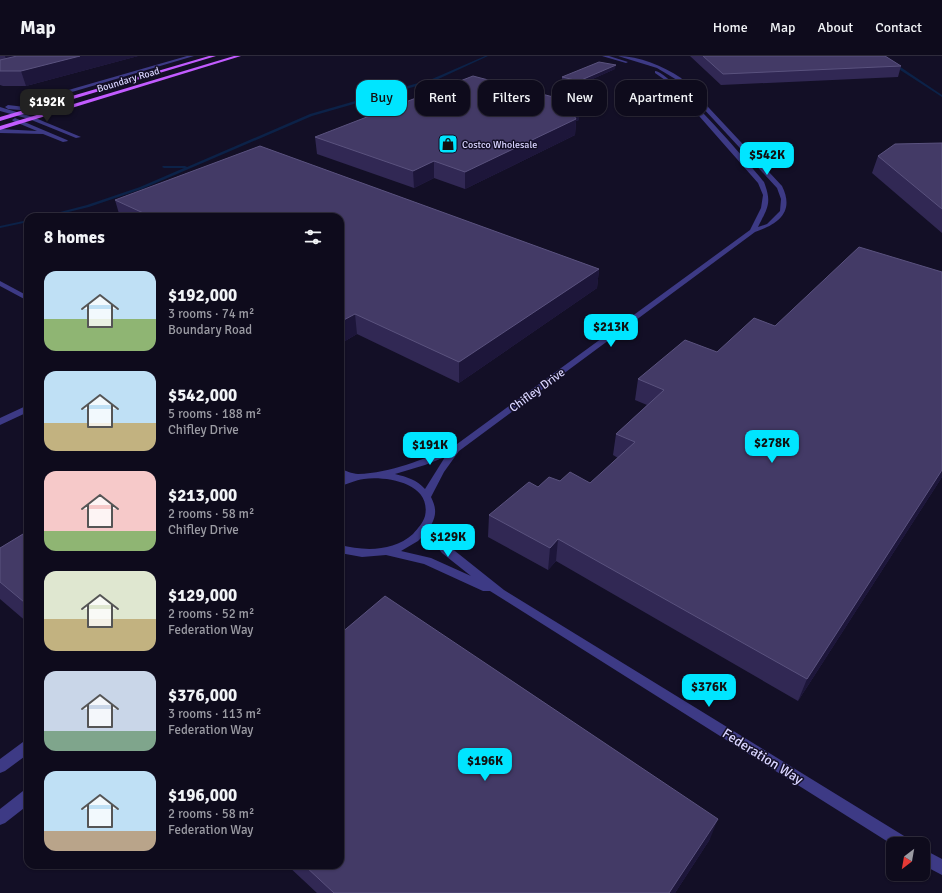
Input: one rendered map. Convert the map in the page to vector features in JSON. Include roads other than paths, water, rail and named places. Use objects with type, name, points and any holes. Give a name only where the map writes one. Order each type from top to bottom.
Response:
[{"type":"main road","name":"Boundary Road","points":[[2,117],[214,56]]},
{"type":"main road","name":"Boundary Road","points":[[0,128],[239,56]]},
{"type":"street","points":[[0,106],[34,108],[43,100],[53,96],[191,56]]},
{"type":"street","points":[[604,56],[640,65],[667,79],[761,182],[766,195],[764,208],[754,231]]},
{"type":"street","name":"Chifley Drive","points":[[383,474],[422,463],[456,449],[754,231],[769,225],[783,211],[784,199],[780,187],[679,79],[673,74],[660,68],[620,56]]},
{"type":"street","points":[[0,109],[31,118],[78,137]]},
{"type":"street","points":[[2,117],[20,122],[65,141]]},
{"type":"street","points":[[0,131],[49,134]]},
{"type":"street","points":[[0,283],[24,297]]},
{"type":"street","points":[[0,422],[24,410]]},
{"type":"street","name":"Chifley Drive","points":[[426,497],[440,471],[456,449]]},
{"type":"street","points":[[344,473],[356,477]]},
{"type":"street","points":[[344,482],[356,477],[383,474],[401,478],[416,486],[426,497],[430,511],[426,526],[417,537],[408,543],[387,552],[368,554],[344,553]]},
{"type":"street","name":"Federation Way","points":[[426,526],[446,550],[500,593],[893,837]]},
{"type":"street","name":"Federation Way","points":[[387,552],[427,561],[500,593]]},
{"type":"street","points":[[0,767],[24,749]]},
{"type":"street","points":[[0,818],[24,799]]},
{"type":"street","points":[[930,860],[942,868]]},
{"type":"waterway","points":[[59,213],[88,206],[141,188],[311,115],[433,80],[487,56]]},
{"type":"waterway","points":[[895,65],[942,96]]},
{"type":"waterway","points":[[164,167],[185,167]]},
{"type":"waterway","points":[[0,227],[24,222]]},
{"type":"place","name":"Costco Wholesale","points":[[448,144]]}]
